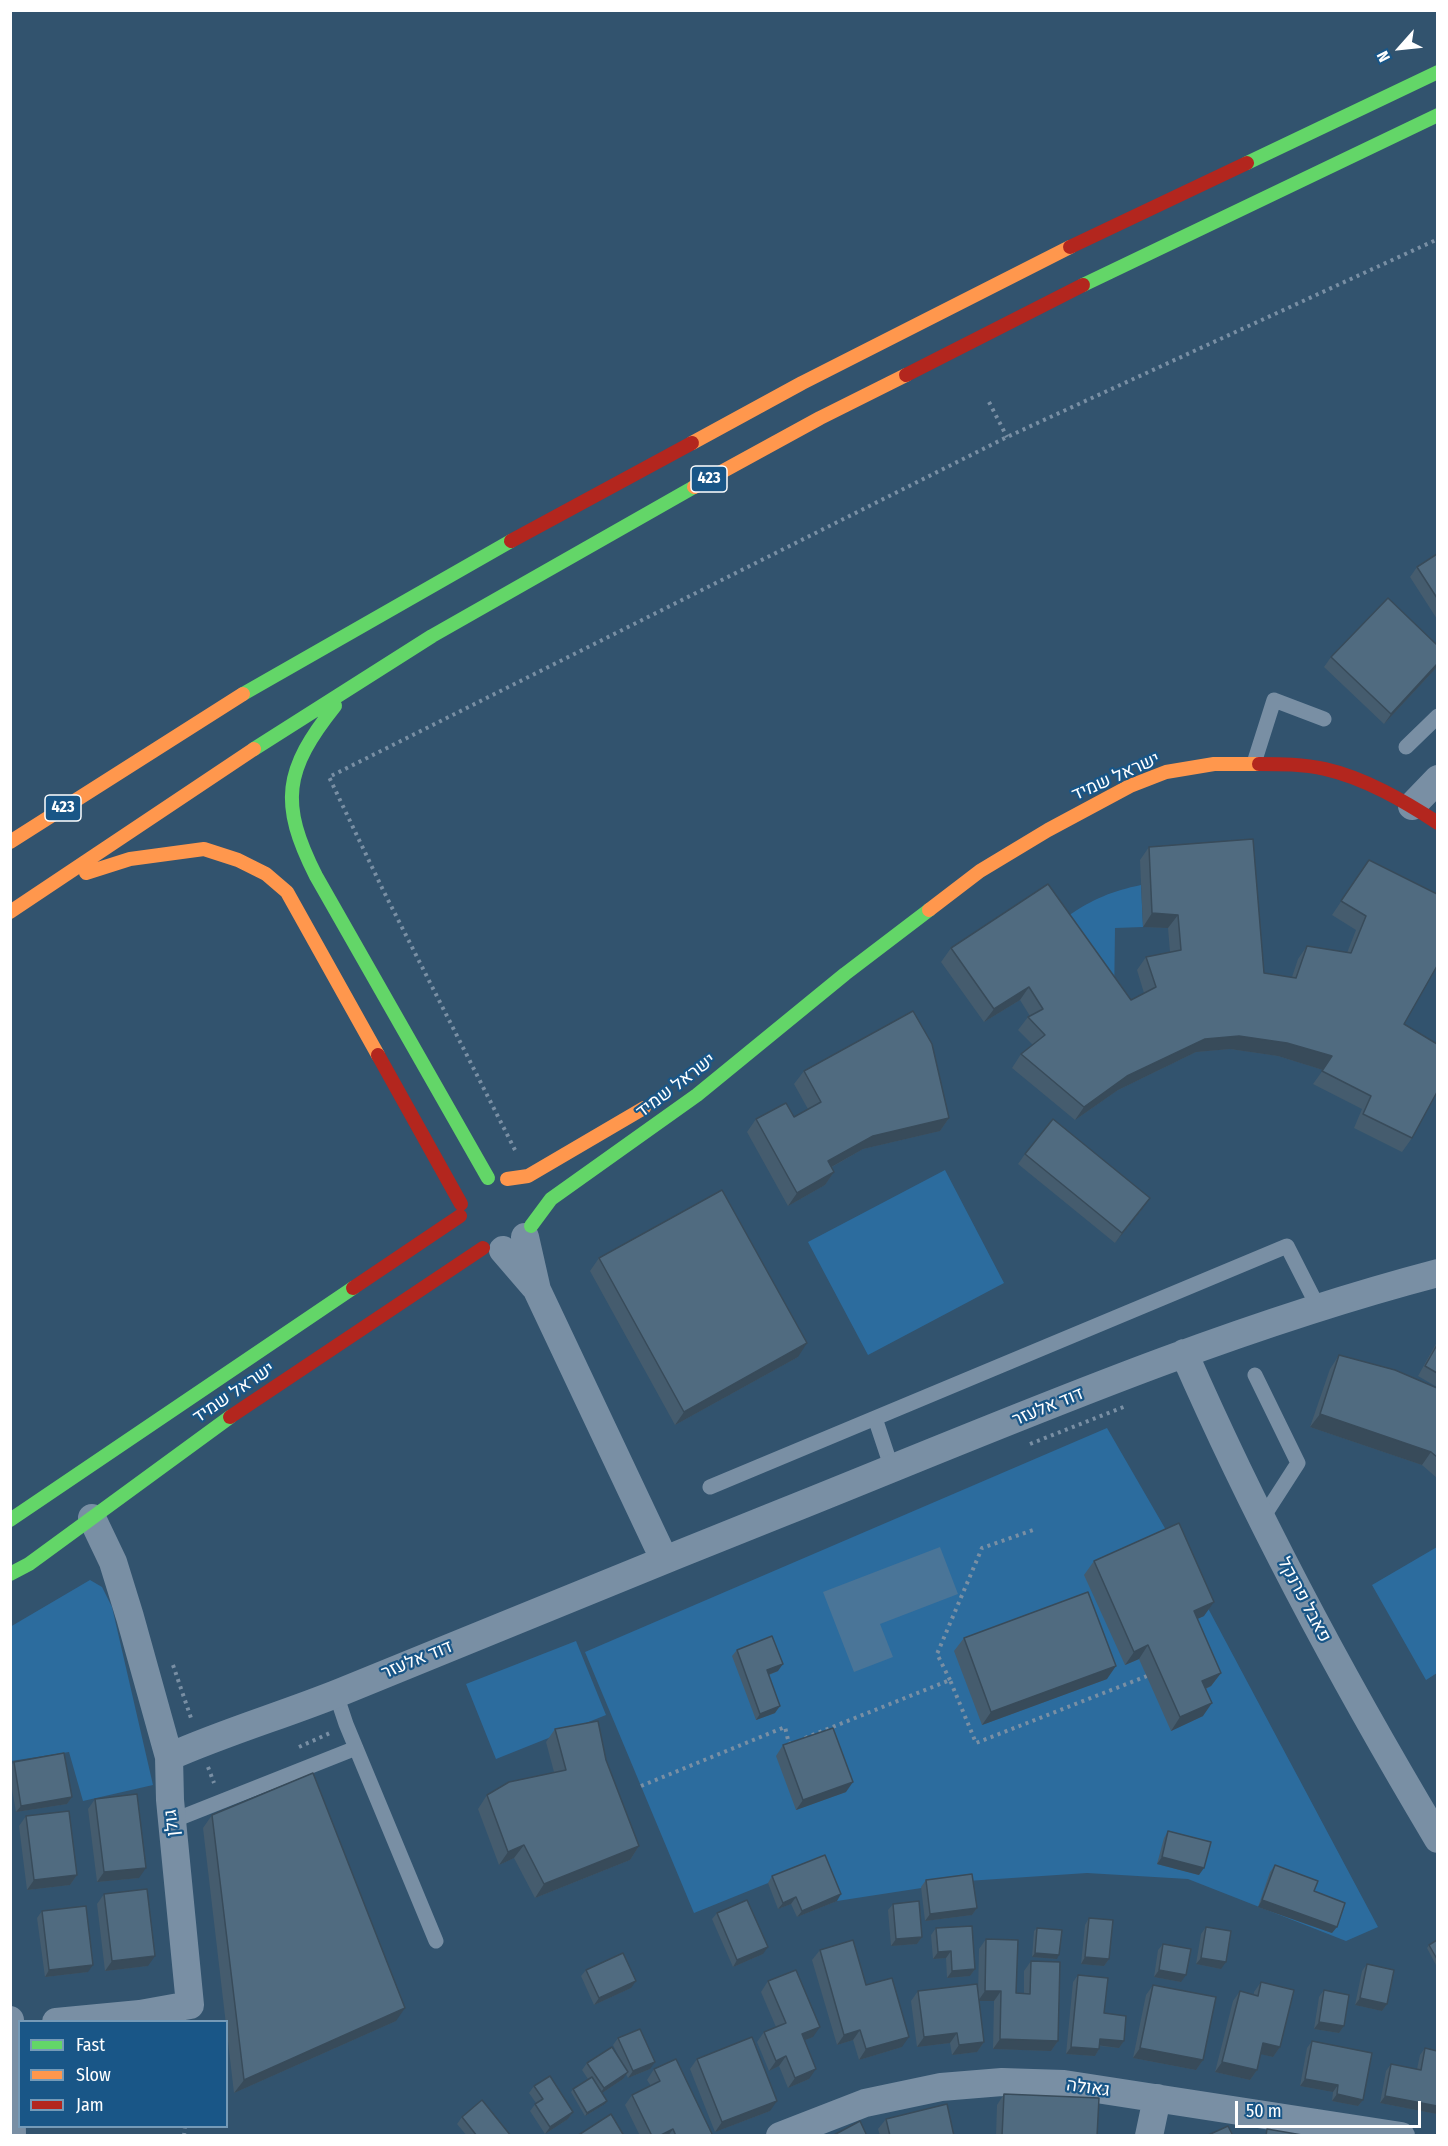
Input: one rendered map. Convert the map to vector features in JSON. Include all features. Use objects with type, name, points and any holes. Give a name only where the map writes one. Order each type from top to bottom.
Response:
[{"type":"main road","name":"423","points":[[10,842],[264,681],[407,598],[802,383],[1099,233],[1437,72]]},
{"type":"main road","name":"423","points":[[14,910],[195,787],[353,685],[573,555],[820,418],[1116,268],[1437,115]]},
{"type":"main road","points":[[353,685],[309,737],[298,762],[291,791],[292,815],[298,838],[316,876],[479,1182],[461,1216]]},
{"type":"main road","name":"ישראל שמיד","points":[[10,1574],[29,1564],[219,1424],[503,1241],[551,1199],[697,1095],[845,974],[980,871],[1097,803],[1166,772],[1214,764],[1290,764],[1325,769],[1360,781],[1412,806],[1437,823]]},
{"type":"main road","points":[[32,811],[115,775]]},
{"type":"main road","points":[[14,910],[71,879],[99,867],[163,854],[204,849],[238,860],[266,874],[287,892],[461,1216]]},
{"type":"main road","name":"ישראל שמיד","points":[[728,1052],[845,974]]},
{"type":"main road","name":"ישראל שמיד","points":[[479,1182],[528,1176],[621,1123],[650,1103]]},
{"type":"main road","points":[[503,1241],[533,1215],[528,1198],[517,1185],[507,1179]]},
{"type":"main road","name":"ישראל שמיד","points":[[10,1520],[461,1216]]},
{"type":"street","points":[[1412,806],[1437,779]]},
{"type":"street","points":[[503,1241],[537,1290],[664,1559]]},
{"type":"street","name":"דוד אלעזר","points":[[169,1757],[200,1743],[336,1694],[664,1559],[1184,1353],[1356,1294],[1437,1273]]},
{"type":"street","name":"פאבל פרנקל","points":[[1184,1353],[1262,1519],[1385,1750],[1437,1839]]},
{"type":"street","name":"גולן","points":[[77,2020],[140,2014],[190,2005],[172,1821],[169,1757],[130,1617],[112,1562],[92,1518]]},
{"type":"street","points":[[10,2020],[12,2136]]},
{"type":"street","name":"גאולה","points":[[780,2136],[865,2103],[941,2087],[1002,2082],[1064,2084],[1401,2136]]},
{"type":"street","points":[[1149,2136],[1157,2098]]},
{"type":"lane","points":[[1254,763],[1274,700],[1324,719]]},
{"type":"lane","points":[[1406,747],[1437,716]]},
{"type":"lane","points":[[710,1487],[1287,1246],[1318,1307]]},
{"type":"lane","points":[[1256,1375],[1298,1463],[1262,1519]]},
{"type":"lane","points":[[875,1418],[892,1469]]},
{"type":"lane","points":[[336,1694],[436,1941]]},
{"type":"lane","points":[[172,1821],[356,1748]]},
{"type":"path","points":[[528,1176],[383,890],[329,777],[1007,437],[1437,239]]},
{"type":"path","points":[[989,402],[1007,437]]},
{"type":"path","points":[[1036,1529],[982,1548],[937,1654],[976,1743],[1147,1676]]},
{"type":"path","points":[[641,1786],[785,1727],[789,1744],[950,1680]]},
{"type":"shaded area","points":[[1141,885],[1143,927],[1115,928],[1114,1004],[1068,916],[1103,896]]},
{"type":"shaded area","points":[[945,1170],[1004,1283],[868,1355],[808,1242]]},
{"type":"shaded area","points":[[1107,1428],[1170,1537],[1378,1927],[1346,1941],[1188,1879],[1087,1873],[967,1881],[837,1901],[820,1862],[694,1913],[585,1652]]},
{"type":"shaded area","points":[[940,1547],[958,1594],[880,1624],[893,1657],[854,1672],[823,1592]]},
{"type":"shaded area","points":[[1437,1547],[1437,1673],[1426,1680],[1372,1585]]},
{"type":"shaded area","points":[[90,1580],[102,1587],[112,1607],[153,1785],[83,1801],[69,1752],[11,1761],[10,1627]]},
{"type":"shaded area","points":[[576,1641],[606,1715],[496,1759],[466,1684]]},
{"type":"building","points":[[1437,554],[1437,598],[1417,567]]},
{"type":"building","points":[[1388,598],[1437,645],[1437,664],[1391,714],[1331,657]]},
{"type":"building","points":[[1253,839],[1264,973],[1296,978],[1307,946],[1351,953],[1366,916],[1341,901],[1369,860],[1437,894],[1437,966],[1404,1024],[1437,1044],[1437,1092],[1412,1138],[1363,1114],[1371,1096],[1322,1071],[1332,1056],[1287,1043],[1239,1036],[1205,1039],[1127,1076],[1084,1107],[1021,1054],[1045,1035],[1028,1017],[1043,1009],[1029,987],[994,1009],[951,948],[1048,884],[1131,1000],[1156,987],[1146,957],[1181,950],[1178,915],[1152,913],[1149,847]]},
{"type":"building","points":[[913,1011],[932,1044],[949,1118],[873,1136],[828,1161],[834,1172],[797,1193],[756,1119],[786,1103],[794,1117],[821,1102],[804,1071]]},
{"type":"building","points":[[1053,1119],[1150,1198],[1122,1233],[1025,1154]]},
{"type":"building","points":[[722,1190],[807,1343],[684,1412],[599,1258]]},
{"type":"building","points":[[1437,1345],[1437,1373],[1425,1366]]},
{"type":"building","points":[[1339,1355],[1395,1370],[1437,1388],[1437,1457],[1431,1452],[1320,1414]]},
{"type":"building","points":[[1179,1523],[1214,1602],[1194,1611],[1221,1673],[1202,1681],[1212,1703],[1180,1717],[1148,1645],[1134,1652],[1094,1561]]},
{"type":"building","points":[[1088,1592],[1116,1666],[991,1712],[964,1638]]},
{"type":"building","points":[[772,1636],[783,1664],[767,1670],[780,1706],[760,1714],[737,1650]]},
{"type":"building","points":[[598,1721],[606,1760],[639,1846],[544,1884],[524,1845],[508,1852],[487,1795],[509,1782],[566,1770],[555,1729]]},
{"type":"building","points":[[833,1728],[853,1782],[803,1800],[783,1745]]},
{"type":"building","points":[[64,1753],[72,1797],[21,1806],[14,1762]]},
{"type":"building","points":[[313,1773],[405,2008],[244,2080],[212,1815]]},
{"type":"building","points":[[137,1794],[146,1868],[104,1872],[95,1799]]},
{"type":"building","points":[[69,1811],[77,1875],[34,1880],[26,1816]]},
{"type":"building","points":[[1168,1831],[1211,1842],[1204,1868],[1162,1857]]},
{"type":"building","points":[[825,1855],[841,1894],[802,1911],[796,1897],[783,1903],[772,1876]]},
{"type":"building","points":[[1275,1865],[1318,1881],[1314,1891],[1345,1903],[1337,1927],[1262,1900]]},
{"type":"building","points":[[972,1874],[977,1908],[930,1914],[926,1880]]},
{"type":"building","points":[[147,1889],[155,1956],[112,1961],[104,1894]]},
{"type":"building","points":[[747,1900],[768,1947],[737,1960],[717,1913]]},
{"type":"building","points":[[919,1901],[922,1937],[896,1939],[893,1904]]},
{"type":"building","points":[[86,1906],[93,1965],[49,1970],[42,1911]]},
{"type":"building","points":[[1089,1918],[1113,1920],[1109,1959],[1085,1957]]},
{"type":"building","points":[[972,1926],[975,1969],[952,1971],[951,1951],[938,1952],[936,1928]]},
{"type":"building","points":[[1206,1927],[1231,1931],[1226,1962],[1201,1958]]},
{"type":"building","points":[[1037,1928],[1062,1930],[1059,1955],[1035,1953]]},
{"type":"building","points":[[986,1939],[1018,1940],[1016,1993],[1030,1994],[1031,1961],[1060,1962],[1058,2041],[1000,2039],[1001,1991],[985,1991]]},
{"type":"building","points":[[853,1940],[866,1985],[892,1978],[909,2037],[866,2049],[860,2030],[844,2035],[820,1950]]},
{"type":"building","points":[[1437,1940],[1437,1959],[1429,1945]]},
{"type":"building","points":[[1163,1944],[1191,1949],[1186,1975],[1159,1970]]},
{"type":"building","points":[[623,1953],[636,1981],[599,1998],[586,1970]]},
{"type":"building","points":[[1367,1964],[1394,1970],[1387,2004],[1360,1998]]},
{"type":"building","points":[[796,1970],[820,2027],[802,2034],[816,2069],[795,2078],[786,2056],[776,2061],[764,2032],[786,2023],[768,1981]]},
{"type":"building","points":[[1078,1975],[1108,1978],[1104,2013],[1126,2016],[1124,2041],[1100,2039],[1099,2049],[1071,2047]]},
{"type":"building","points":[[1261,1982],[1294,1990],[1280,2047],[1263,2043],[1257,2070],[1222,2062],[1240,1991],[1258,1996]]},
{"type":"building","points":[[977,1984],[984,2042],[959,2045],[957,2033],[924,2037],[918,1991]]},
{"type":"building","points":[[1153,1985],[1216,1997],[1203,2060],[1140,2048]]},
{"type":"building","points":[[1324,1990],[1349,1995],[1344,2026],[1319,2022]]},
{"type":"building","points":[[640,2029],[655,2062],[633,2071],[618,2038]]},
{"type":"building","points":[[752,2037],[777,2101],[722,2122],[697,2059]]},
{"type":"building","points":[[1312,2041],[1372,2053],[1363,2100],[1337,2094],[1338,2085],[1305,2079]]},
{"type":"building","points":[[612,2047],[628,2072],[604,2088],[587,2063]]},
{"type":"building","points":[[1425,2048],[1437,2051],[1437,2106],[1385,2096],[1391,2064],[1421,2070]]},
{"type":"building","points":[[676,2059],[713,2136],[676,2136],[673,2129],[659,2136],[652,2136],[632,2095],[660,2081],[654,2069]]},
{"type":"building","points":[[550,2076],[573,2112],[550,2127],[535,2104],[543,2099],[534,2086]]},
{"type":"building","points":[[592,2077],[607,2101],[587,2113],[573,2089]]},
{"type":"building","points":[[1004,2094],[1099,2098],[1097,2136],[1002,2136]]},
{"type":"building","points":[[482,2100],[511,2136],[477,2136],[462,2117]]},
{"type":"building","points":[[947,2104],[954,2136],[890,2136],[886,2119]]},
{"type":"building","points":[[611,2114],[624,2136],[577,2136]]},
{"type":"building","points":[[860,2121],[867,2136],[832,2136]]},
{"type":"building","points":[[1228,2126],[1233,2136],[1206,2136]]},
{"type":"building","points":[[1267,2129],[1308,2136],[1266,2136]]},
{"type":"traffic: fast","points":[[1247,163],[1438,72]]},
{"type":"traffic: fast","points":[[1083,285],[1438,115]]},
{"type":"traffic: fast","points":[[254,749],[432,636],[694,487]]},
{"type":"traffic: fast","points":[[243,694],[511,541]]},
{"type":"traffic: fast","points":[[335,706],[305,749],[297,769],[292,807],[296,828],[316,876],[488,1178]]},
{"type":"traffic: fast","points":[[531,1226],[551,1199],[697,1095],[845,974],[929,910]]},
{"type":"traffic: fast","points":[[10,1520],[353,1288]]},
{"type":"traffic: fast","points":[[10,1574],[29,1564],[230,1417]]},
{"type":"traffic: slow","points":[[692,443],[802,383],[1070,247]]},
{"type":"traffic: slow","points":[[694,487],[820,418],[906,375]]},
{"type":"traffic: slow","points":[[10,842],[243,694]]},
{"type":"traffic: slow","points":[[10,912],[254,749]]},
{"type":"traffic: slow","points":[[929,910],[980,871],[1048,830],[1130,786],[1166,772],[1214,764],[1259,764]]},
{"type":"traffic: slow","points":[[86,873],[130,859],[204,849],[238,860],[266,874],[287,892],[378,1055]]},
{"type":"traffic: slow","points":[[507,1179],[528,1176],[644,1108]]},
{"type":"traffic: jam","points":[[1070,247],[1247,163]]},
{"type":"traffic: jam","points":[[906,375],[1083,285]]},
{"type":"traffic: jam","points":[[511,541],[692,443]]},
{"type":"traffic: jam","points":[[1259,764],[1308,766],[1340,773],[1384,791],[1438,823]]},
{"type":"traffic: jam","points":[[378,1055],[461,1204]]},
{"type":"traffic: jam","points":[[353,1288],[460,1216]]},
{"type":"traffic: jam","points":[[230,1417],[483,1248]]}]
